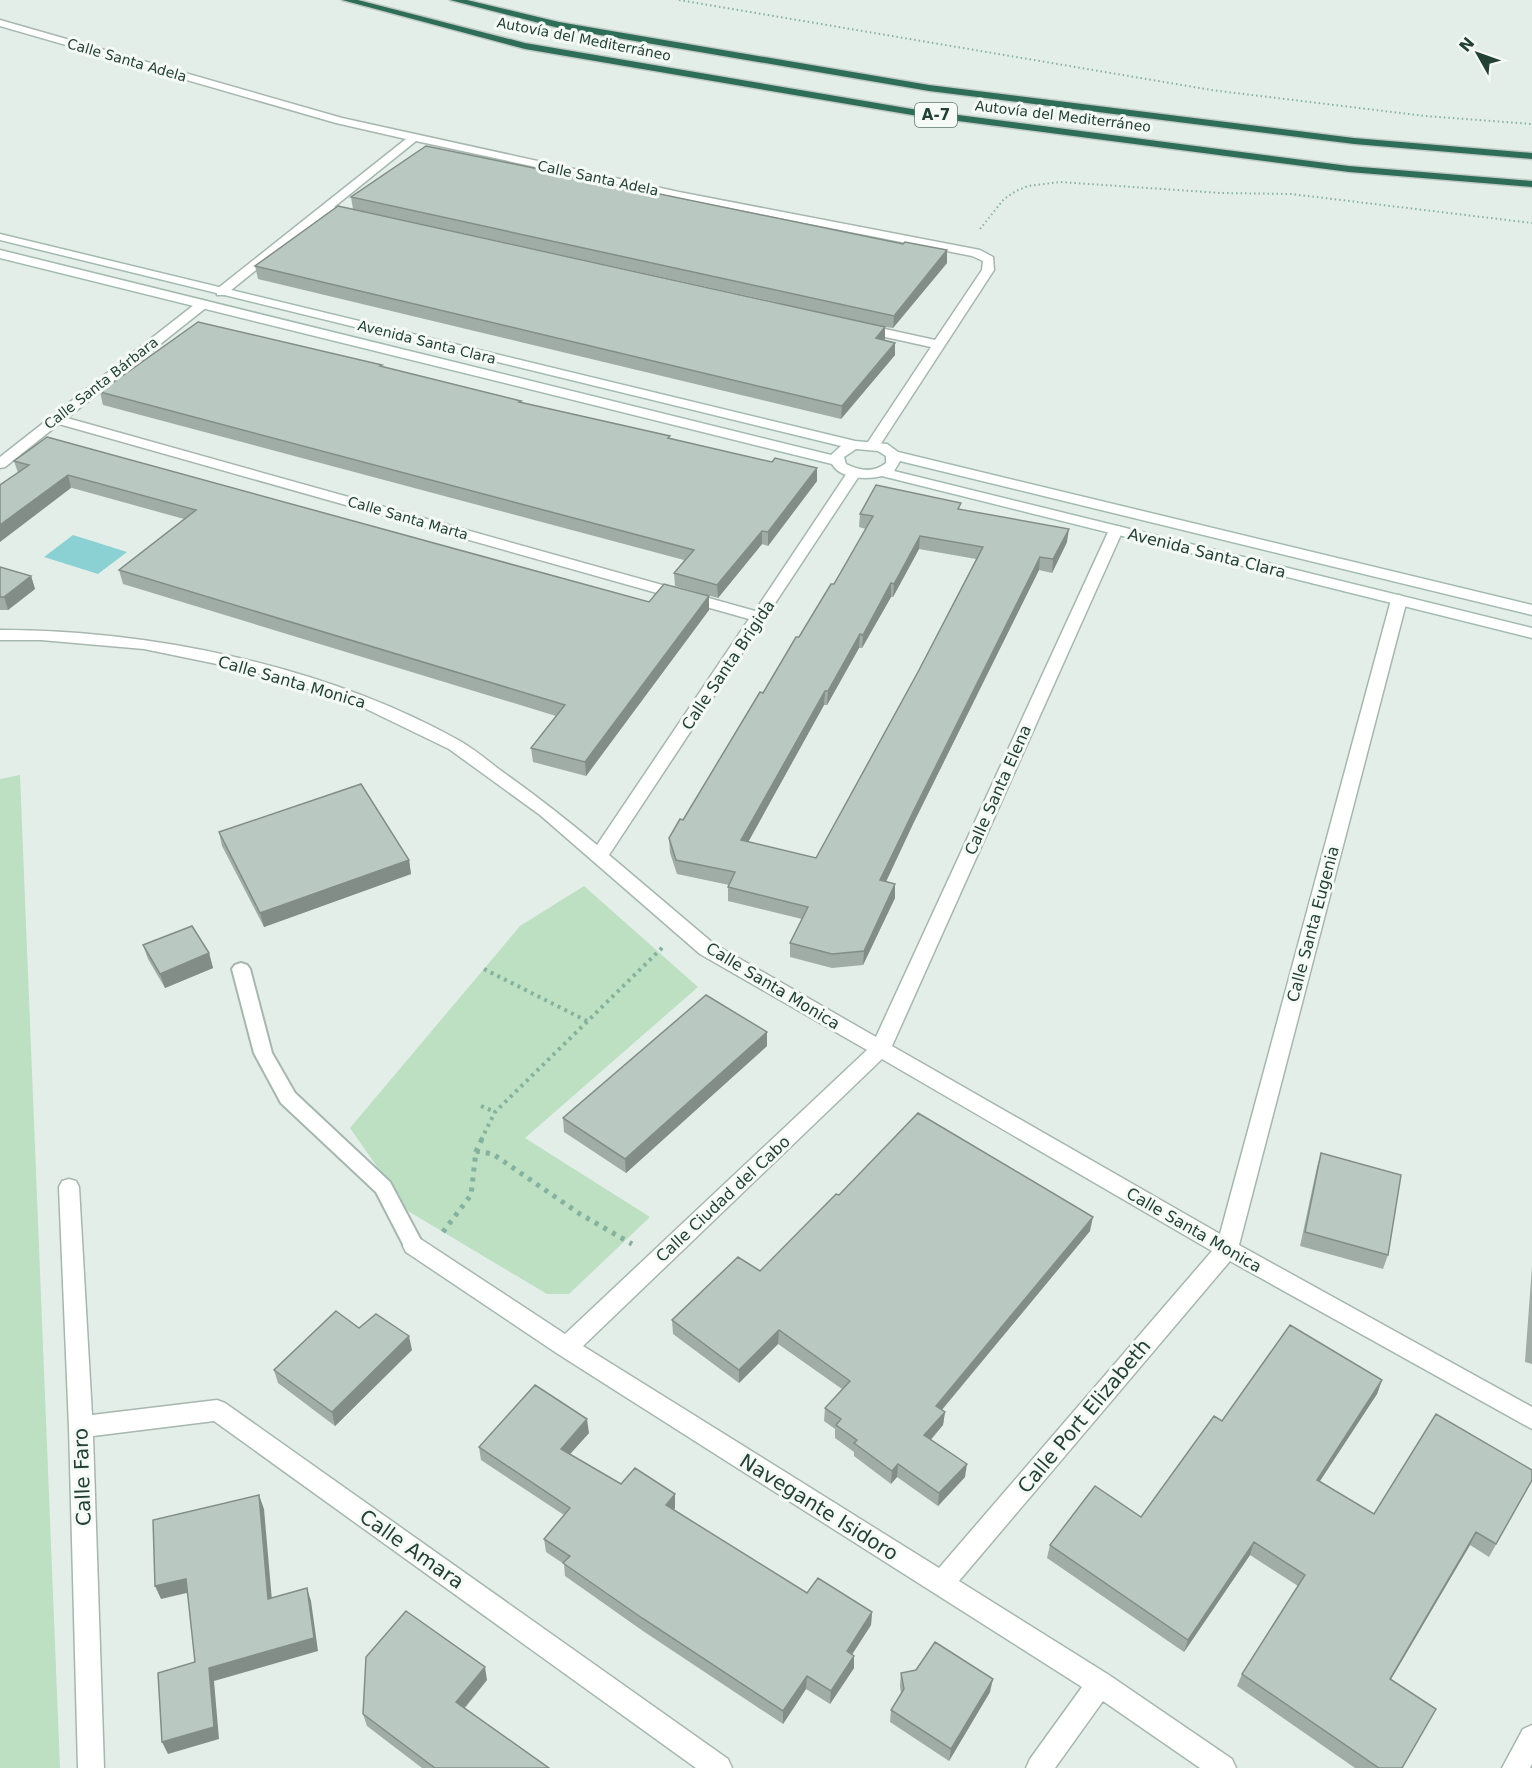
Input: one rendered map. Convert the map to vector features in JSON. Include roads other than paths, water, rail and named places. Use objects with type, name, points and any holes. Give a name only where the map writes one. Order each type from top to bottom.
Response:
[{"type":"highway","name":"Autovía del Mediterráneo","points":[[347,0],[525,46],[912,112],[1349,169],[1532,184]]},
{"type":"highway","name":"Autovía del Mediterráneo","points":[[455,0],[559,25],[929,88],[1354,141],[1532,156]]},
{"type":"street","name":"Calle Santa Adela","points":[[0,22],[12,31],[339,121],[679,195],[963,250],[976,253],[989,260],[988,270],[873,445]]},
{"type":"street","points":[[221,292],[413,138]]},
{"type":"street","points":[[326,209],[373,219]]},
{"type":"street","name":"Avenida Santa Clara","points":[[0,237],[855,445],[882,447],[893,455],[1532,610]]},
{"type":"street","name":"Avenida Santa Clara","points":[[0,254],[837,461]]},
{"type":"street","name":"Calle Santa Bárbara","points":[[0,464],[203,304]]},
{"type":"street","points":[[847,324],[939,345]]},
{"type":"street","name":"Calle Santa Marta","points":[[55,419],[760,617]]},
{"type":"street","points":[[854,473],[840,466],[837,461],[841,451],[855,445]]},
{"type":"street","points":[[882,472],[893,464],[893,455]]},
{"type":"street","name":"Avenida Santa Clara","points":[[854,473],[882,472],[1532,633]]},
{"type":"street","name":"Calle Santa Brigida","points":[[599,856],[854,473]]},
{"type":"street","name":"Calle Santa Elena","points":[[880,1050],[1116,530]]},
{"type":"street","name":"Calle Santa Eugenia","points":[[1227,1249],[1399,600]]},
{"type":"street","name":"Calle Santa Monica","points":[[0,635],[41,634],[144,644],[254,667],[362,700],[455,745],[546,811],[707,949],[1227,1249],[1532,1419]]},
{"type":"street","name":"Calle Ciudad del Cabo","points":[[566,1347],[880,1050]]},
{"type":"street","name":"Calle Faro","points":[[69,1187],[81,1427],[91,1768]]},
{"type":"street","name":"Calle Port Elizabeth","points":[[941,1584],[1227,1249]]},
{"type":"street","name":"Navegante Isidoro","points":[[421,1250],[566,1347],[1100,1684],[1223,1768]]},
{"type":"street","name":"Calle Amara","points":[[81,1427],[217,1410],[718,1768]]},
{"type":"street","points":[[1039,1768],[1100,1684]]},
{"type":"street","points":[[1515,1768],[1532,1738]]},
{"type":"lane","points":[[241,969],[264,1053],[288,1098],[383,1187],[421,1250]]},
{"type":"water","points":[[73,535],[127,552],[98,574],[44,557]]}]
